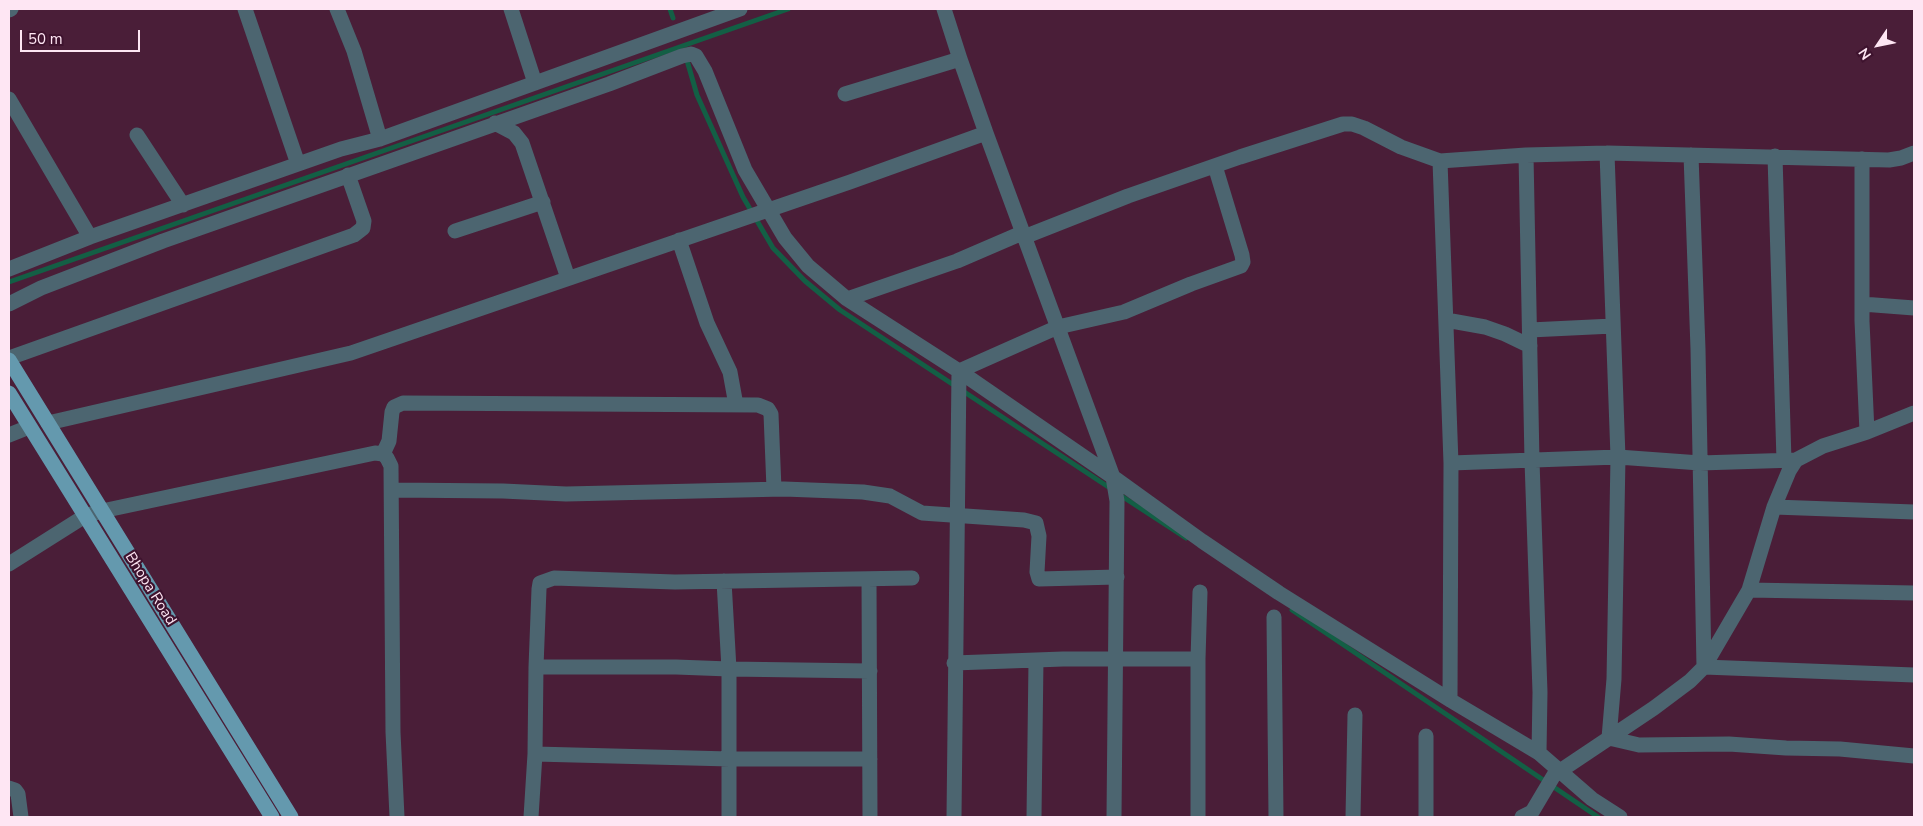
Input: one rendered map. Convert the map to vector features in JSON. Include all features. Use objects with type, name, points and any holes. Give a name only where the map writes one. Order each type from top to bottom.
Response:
[{"type":"main road","name":"Bhopa Road","points":[[9,359],[291,817]]},
{"type":"main road","name":"Bhopa Road","points":[[9,393],[272,817]]},
{"type":"street","points":[[245,9],[298,164]]},
{"type":"street","points":[[337,9],[354,51],[380,139]]},
{"type":"street","points":[[511,9],[535,83]]},
{"type":"street","points":[[9,269],[90,237],[341,149],[380,139],[740,9]]},
{"type":"street","points":[[944,9],[986,133],[1115,488],[1117,577],[1114,817]]},
{"type":"street","points":[[9,304],[41,288],[146,248],[691,54],[700,62],[705,71],[746,170],[755,214],[785,238],[808,266],[847,300],[959,381],[1115,488],[1202,541],[1263,582],[1450,700],[1539,753],[1556,774],[1620,817]]},
{"type":"street","points":[[845,94],[960,59]]},
{"type":"street","points":[[9,99],[90,237]]},
{"type":"street","points":[[495,123],[514,133],[522,143],[568,278]]},
{"type":"street","points":[[847,300],[957,261],[1128,196],[1343,124],[1352,124],[1364,128],[1401,147],[1440,161],[1526,155],[1607,153],[1862,159],[1901,158],[1914,153]]},
{"type":"street","points":[[48,423],[140,400],[351,353],[986,133]]},
{"type":"street","points":[[137,135],[183,205]]},
{"type":"street","points":[[1607,153],[1618,457],[1614,679],[1609,738]]},
{"type":"street","points":[[1526,155],[1532,461],[1540,692],[1539,753]]},
{"type":"street","points":[[1691,155],[1698,349],[1704,667]]},
{"type":"street","points":[[1529,816],[1556,774],[1690,681],[1704,667],[1749,590],[1774,507],[1789,471],[1790,460],[1775,156]]},
{"type":"street","points":[[1862,159],[1862,304],[1866,432]]},
{"type":"street","points":[[1440,161],[1451,463],[1450,700]]},
{"type":"street","points":[[959,381],[1058,327],[1124,312],[1240,266],[1243,262],[1242,255],[1215,166]]},
{"type":"street","points":[[9,359],[154,305],[354,235],[364,228],[364,221],[348,175]]},
{"type":"street","points":[[455,231],[543,202]]},
{"type":"street","points":[[679,240],[706,323],[730,372],[736,405]]},
{"type":"street","points":[[1862,304],[1914,308]]},
{"type":"street","points":[[1446,320],[1485,327],[1530,346]]},
{"type":"street","points":[[1530,330],[1613,326]]},
{"type":"street","points":[[954,817],[954,663],[959,381]]},
{"type":"street","points":[[383,454],[389,441],[392,412],[394,407],[403,403],[758,405],[768,409],[771,414],[774,489]]},
{"type":"street","points":[[1451,463],[1618,457],[1700,463],[1790,460],[1822,446],[1866,432],[1914,413]]},
{"type":"street","points":[[9,435],[29,427]]},
{"type":"street","points":[[9,564],[85,516],[376,453],[383,454],[388,458],[391,466],[392,490],[393,732],[397,817]]},
{"type":"street","points":[[392,490],[503,491],[566,494],[774,489],[878,494],[900,500],[916,511],[1024,520],[1036,523],[1038,536],[1036,572],[1039,579],[1117,577]]},
{"type":"street","points":[[1774,507],[1914,512]]},
{"type":"street","points":[[531,817],[535,754],[538,589],[540,583],[554,578],[675,582],[912,578]]},
{"type":"street","points":[[869,578],[870,817]]},
{"type":"street","points":[[724,581],[729,669],[729,817]]},
{"type":"street","points":[[1749,590],[1914,593]]},
{"type":"street","points":[[1198,817],[1200,592]]},
{"type":"street","points":[[1274,617],[1276,817]]},
{"type":"street","points":[[954,663],[1036,660],[1198,659]]},
{"type":"street","points":[[1034,817],[1036,660]]},
{"type":"street","points":[[536,666],[870,671]]},
{"type":"street","points":[[1704,667],[1914,675]]},
{"type":"street","points":[[1353,817],[1355,715]]},
{"type":"street","points":[[1426,736],[1426,817]]},
{"type":"street","points":[[1609,738],[1639,744],[1729,744],[1840,749],[1914,756]]},
{"type":"street","points":[[535,754],[730,759],[870,759]]},
{"type":"street","points":[[9,788],[15,790],[18,794],[21,817]]},
{"type":"waterway","points":[[670,9],[673,18]]},
{"type":"waterway","points":[[9,282],[788,9]]},
{"type":"waterway","points":[[686,57],[697,95],[743,197],[773,248],[805,281],[840,310],[1113,490]]},
{"type":"waterway","points":[[1120,495],[1186,538]]},
{"type":"waterway","points":[[1292,610],[1598,817]]}]
